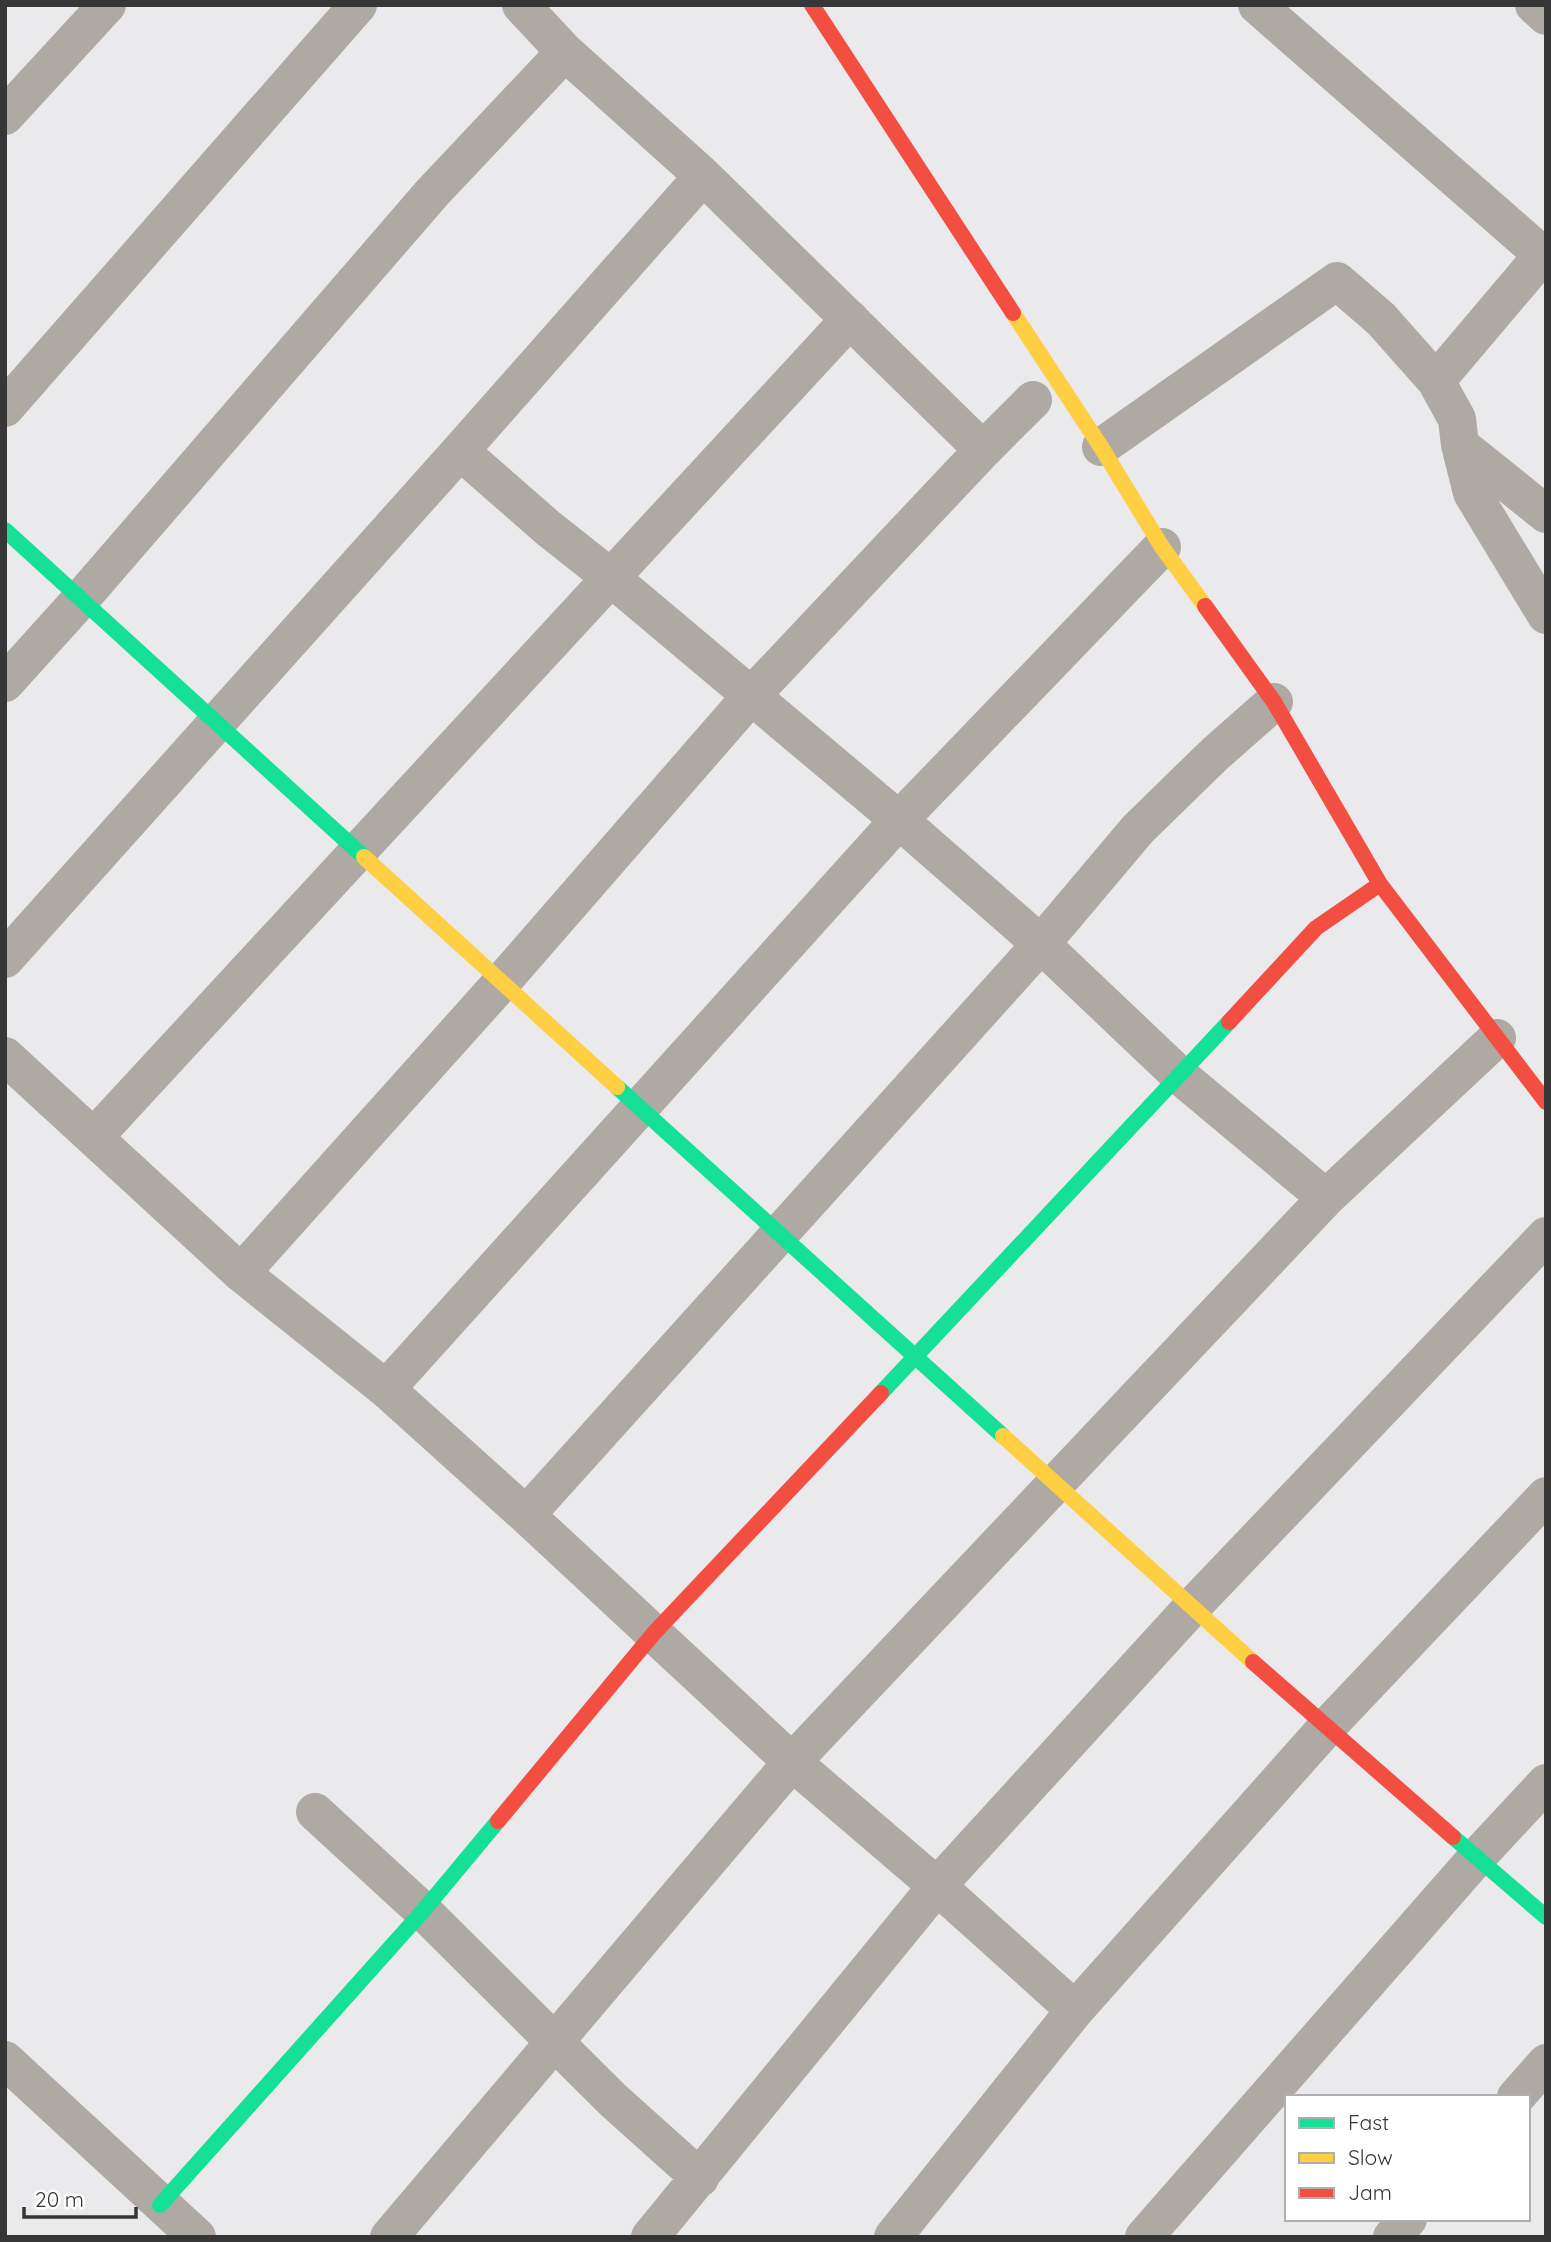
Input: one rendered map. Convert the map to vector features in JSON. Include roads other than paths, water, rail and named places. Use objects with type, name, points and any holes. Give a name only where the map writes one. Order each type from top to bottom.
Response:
[{"type":"street","points":[[5,116],[107,5]]},
{"type":"street","points":[[5,408],[358,5]]},
{"type":"street","points":[[521,5],[565,52],[703,176],[983,450]]},
{"type":"street","points":[[812,5],[1101,447],[1162,547],[1274,702],[1380,884],[1546,1102]]},
{"type":"street","points":[[1257,5],[1545,255],[1436,381]]},
{"type":"street","points":[[1534,5],[1546,16]]},
{"type":"street","points":[[5,683],[80,600],[432,192],[565,52]]},
{"type":"street","points":[[5,958],[703,176]]},
{"type":"street","points":[[1101,447],[1337,281],[1381,318],[1436,381],[1457,418],[1460,445],[1472,493],[1546,615]]},
{"type":"street","points":[[94,1137],[850,319]]},
{"type":"street","points":[[241,1273],[501,983],[751,696],[1033,400]]},
{"type":"street","points":[[1460,445],[1546,514]]},
{"type":"street","points":[[460,451],[548,528],[899,820],[1041,944],[1179,1075],[1326,1198]]},
{"type":"street","points":[[5,530],[501,983],[1326,1728],[1546,1917]]},
{"type":"street","points":[[386,1389],[899,820],[1162,547]]},
{"type":"street","points":[[526,1515],[1041,944],[1138,829],[1215,754],[1274,702]]},
{"type":"street","points":[[160,2205],[423,1911],[654,1633],[1316,928],[1380,884]]},
{"type":"street","points":[[389,2237],[792,1762],[1326,1198],[1497,1038]]},
{"type":"street","points":[[5,1056],[241,1273],[386,1389],[792,1762],[937,1886],[1075,2010]]},
{"type":"street","points":[[650,2237],[701,2178],[937,1886],[1193,1606],[1546,1236]]},
{"type":"street","points":[[893,2237],[1075,2010],[1326,1728],[1546,1496]]},
{"type":"street","points":[[1144,2237],[1478,1856],[1546,1783]]},
{"type":"street","points":[[314,1812],[423,1911],[613,2099],[701,2178]]},
{"type":"street","points":[[5,2060],[197,2237]]},
{"type":"street","points":[[1518,2095],[1546,2063]]},
{"type":"street","points":[[1392,2237],[1406,2221]]}]
